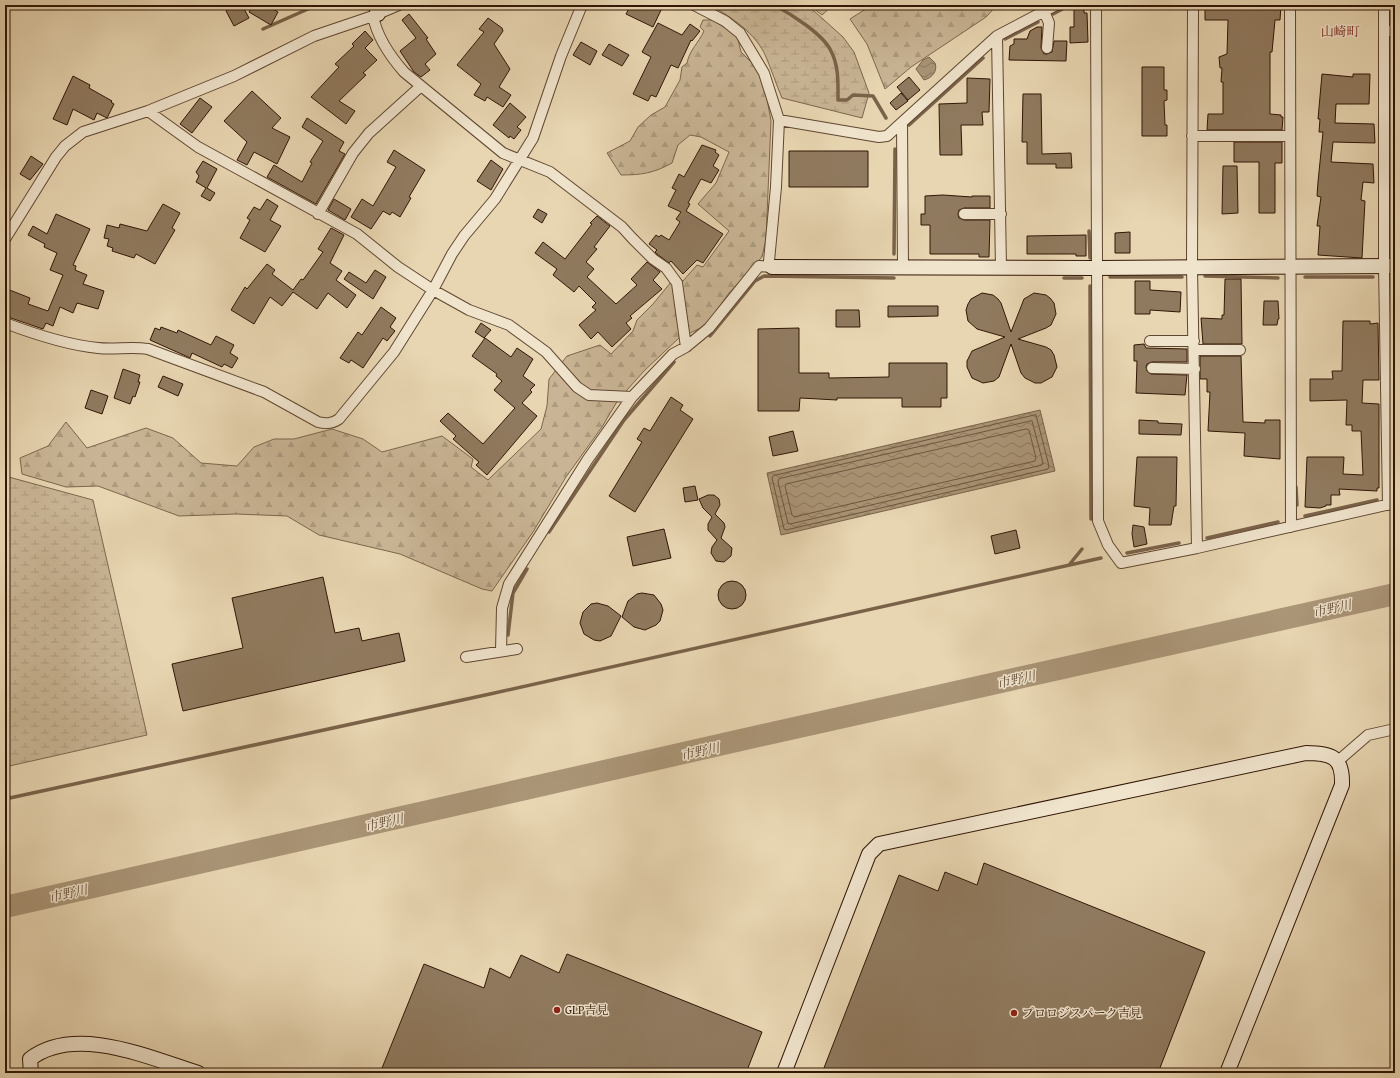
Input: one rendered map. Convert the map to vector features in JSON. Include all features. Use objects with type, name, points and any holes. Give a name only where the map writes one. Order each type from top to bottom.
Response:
[{"type":"street","points":[[5,239],[65,146],[83,132],[148,111],[234,76],[314,36],[376,12],[399,5]]},
{"type":"street","points":[[5,323],[26,331],[86,347],[100,349],[135,347],[148,349],[264,392],[318,422],[331,423],[340,419],[394,352],[433,290],[452,254],[464,236],[495,199],[533,138],[561,56],[582,5]]},
{"type":"street","points":[[694,5],[725,21],[740,33],[764,73],[779,120],[776,187],[769,261],[772,267]]},
{"type":"street","points":[[779,120],[879,137],[888,136],[997,36],[1056,5]]},
{"type":"street","points":[[1096,5],[1098,521],[1108,545],[1121,563],[1197,548],[1391,504],[1390,266],[1384,5]]},
{"type":"street","points":[[1193,5],[1192,268],[1197,548]]},
{"type":"street","points":[[1290,5],[1291,527]]},
{"type":"street","points":[[1044,11],[1049,23],[1047,48]]},
{"type":"street","points":[[376,12],[374,23],[392,59],[404,72],[503,153],[550,172],[622,227],[653,259],[666,268],[677,283],[686,347]]},
{"type":"street","points":[[1384,31],[1395,31]]},
{"type":"street","points":[[997,36],[1001,268]]},
{"type":"street","points":[[318,214],[353,153],[369,133],[421,86]]},
{"type":"street","points":[[148,111],[198,147],[357,234],[398,267],[433,290],[469,310],[509,325],[546,352],[577,387],[589,395],[632,397]]},
{"type":"street","points":[[902,123],[903,267]]},
{"type":"street","points":[[1192,136],[1290,136]]},
{"type":"street","points":[[964,214],[1001,214]]},
{"type":"street","points":[[501,651],[502,608],[509,584],[588,459],[632,397],[673,354],[686,347],[709,328],[759,266],[1192,268],[1390,266]]},
{"type":"street","points":[[1150,341],[1240,350]]},
{"type":"street","points":[[1152,368],[1195,370]]},
{"type":"street","points":[[466,657],[517,648]]},
{"type":"street","points":[[1338,761],[1368,736],[1395,729]]},
{"type":"street","points":[[784,1073],[869,854],[879,844],[1306,753],[1325,753],[1338,761],[1342,772],[1342,785],[1227,1073]]},
{"type":"street","points":[[32,1073],[30,1059],[42,1050],[73,1043],[120,1048],[198,1073]]},
{"type":"green space","points":[[710,5],[805,5],[814,11],[843,37],[854,52],[869,93],[862,118],[782,98],[762,48],[756,40],[742,26]]},
{"type":"green space","points":[[809,5],[833,5],[822,15]]},
{"type":"green space","points":[[872,5],[997,5],[986,17],[911,67],[885,89],[867,44],[850,19]]},
{"type":"green space","points":[[703,20],[712,20],[737,35],[741,52],[757,68],[767,99],[771,121],[766,239],[762,257],[729,293],[705,326],[679,338],[644,371],[618,400],[602,427],[566,477],[533,532],[492,591],[482,589],[400,554],[319,535],[287,516],[236,514],[179,516],[98,486],[66,487],[22,474],[20,458],[48,446],[66,422],[87,448],[146,428],[173,438],[201,463],[237,466],[254,447],[274,439],[294,439],[332,429],[363,439],[382,452],[442,436],[473,459],[471,467],[488,480],[541,429],[547,406],[549,379],[567,356],[600,345],[611,354],[633,331],[637,320],[653,304],[676,276],[683,281],[697,265],[703,267],[729,231],[698,204],[716,183],[729,152],[701,137],[690,135],[678,145],[672,163],[648,173],[635,175],[621,175],[607,153],[630,141],[638,127],[651,115],[665,107],[680,80],[682,67],[687,63],[690,54],[702,36],[704,31],[700,27]]},
{"type":"green space","points":[[1392,37],[1395,37],[1395,259],[1393,259]]},
{"type":"green space","points":[[5,476],[93,500],[147,735],[5,767]]},
{"type":"water","points":[[929,57],[935,63],[936,69],[932,76],[924,80],[916,69],[923,60]]},
{"type":"water","points":[[1040,410],[1055,471],[781,535],[767,473]]},
{"type":"building","points":[[233,5],[242,5],[249,18],[234,26],[226,11]]},
{"type":"building","points":[[253,5],[276,5],[273,9],[278,12],[271,25],[249,12]]},
{"type":"building","points":[[631,5],[651,5],[661,10],[653,27],[626,14]]},
{"type":"building","points":[[1084,5],[1084,13],[1087,13],[1088,42],[1070,43],[1070,27],[1074,27],[1074,8]]},
{"type":"building","points":[[1208,5],[1281,5],[1280,20],[1275,20],[1272,52],[1270,52],[1270,114],[1281,115],[1281,117],[1283,117],[1282,130],[1207,130],[1208,114],[1223,114],[1223,82],[1221,82],[1222,68],[1220,68],[1219,57],[1227,54],[1228,20],[1205,20],[1205,8],[1208,8]]},
{"type":"building","points":[[409,14],[428,38],[426,39],[436,54],[425,64],[430,70],[421,77],[414,72],[400,51],[416,38],[402,20]]},
{"type":"building","points":[[488,18],[502,28],[503,31],[494,44],[510,69],[499,87],[511,95],[503,107],[487,97],[485,101],[474,95],[481,84],[457,65],[484,32],[479,29]]},
{"type":"building","points":[[658,23],[682,35],[690,24],[700,31],[692,41],[691,40],[678,68],[671,65],[656,97],[651,95],[648,101],[633,94],[651,57],[642,52]]},
{"type":"building","points":[[1037,27],[1042,27],[1041,48],[1044,54],[1052,52],[1054,41],[1067,41],[1066,61],[1009,60],[1010,46],[1014,44],[1014,39],[1027,39],[1030,31]]},
{"type":"building","points":[[365,31],[373,40],[365,48],[377,60],[363,73],[366,75],[339,101],[355,111],[346,124],[311,97],[339,67],[335,64],[354,46],[352,44]]},
{"type":"building","points":[[581,42],[597,51],[590,65],[573,55]]},
{"type":"building","points":[[609,44],[629,55],[622,66],[602,55]]},
{"type":"building","points":[[1142,67],[1164,67],[1164,90],[1167,90],[1167,100],[1164,101],[1167,136],[1142,136]]},
{"type":"building","points":[[1322,74],[1353,77],[1353,74],[1370,74],[1369,104],[1336,104],[1335,123],[1374,124],[1375,143],[1333,142],[1331,162],[1373,164],[1374,183],[1363,182],[1361,200],[1365,201],[1362,258],[1318,255],[1320,226],[1317,226],[1321,197],[1317,196],[1323,132],[1319,132],[1320,119],[1318,119]]},
{"type":"building","points":[[73,76],[90,85],[89,88],[112,101],[111,102],[114,104],[107,118],[97,113],[94,120],[73,109],[67,125],[53,119]]},
{"type":"building","points":[[909,77],[920,90],[908,100],[897,87]]},
{"type":"building","points":[[967,78],[990,79],[989,112],[982,112],[983,125],[961,125],[962,155],[940,155],[939,104],[967,103]]},
{"type":"building","points":[[252,91],[281,118],[272,128],[290,137],[277,164],[254,152],[247,165],[237,160],[247,142],[224,121]]},
{"type":"building","points":[[901,93],[908,101],[896,110],[890,103]]},
{"type":"building","points":[[1023,94],[1041,94],[1042,154],[1071,153],[1072,168],[1056,168],[1056,164],[1027,164],[1027,142],[1022,142]]},
{"type":"building","points":[[200,98],[212,107],[192,133],[180,124]]},
{"type":"building","points":[[510,103],[526,117],[517,127],[521,130],[514,139],[510,136],[509,138],[493,125]]},
{"type":"building","points":[[307,118],[344,142],[339,151],[345,154],[316,204],[267,177],[274,165],[302,182],[312,163],[310,162],[323,141],[302,127]]},
{"type":"building","points":[[1234,142],[1282,142],[1282,163],[1275,163],[1275,213],[1259,213],[1259,162],[1234,162]]},
{"type":"building","points":[[702,145],[716,150],[715,152],[719,155],[713,166],[719,170],[711,183],[701,179],[688,203],[690,204],[686,211],[723,234],[703,263],[697,260],[683,274],[671,261],[669,263],[657,254],[655,252],[657,250],[649,244],[656,235],[659,237],[661,235],[669,240],[680,222],[676,219],[681,212],[668,206],[676,190],[672,188],[679,174],[684,177]]},
{"type":"building","points":[[394,150],[425,170],[409,197],[411,198],[400,217],[392,212],[390,215],[383,211],[371,229],[351,217],[362,199],[373,206],[396,167],[387,162]]},
{"type":"building","points":[[789,151],[868,151],[868,187],[789,187]]},
{"type":"building","points":[[31,156],[43,164],[30,180],[20,174]]},
{"type":"building","points":[[491,160],[503,169],[491,190],[477,181]]},
{"type":"building","points":[[203,161],[217,169],[207,188],[215,193],[210,201],[201,196],[206,188],[196,182],[199,176],[196,172]]},
{"type":"building","points":[[1223,166],[1237,166],[1238,213],[1222,214]]},
{"type":"building","points":[[943,195],[972,197],[990,196],[990,208],[964,208],[959,210],[958,214],[959,218],[964,220],[990,220],[989,257],[979,257],[979,254],[930,254],[930,225],[921,225],[921,214],[925,214],[925,196]]},
{"type":"building","points":[[267,199],[278,206],[270,220],[281,226],[265,252],[240,238],[250,220],[247,218],[254,207],[260,210]]},
{"type":"building","points":[[334,199],[351,209],[345,220],[328,210]]},
{"type":"building","points":[[163,204],[180,213],[172,228],[175,230],[155,264],[136,254],[134,258],[112,251],[113,248],[107,246],[109,239],[104,238],[107,225],[119,228],[120,224],[147,231]]},
{"type":"building","points":[[538,209],[547,214],[542,223],[533,217]]},
{"type":"building","points":[[56,214],[90,229],[73,265],[76,266],[75,270],[87,275],[83,284],[104,291],[98,309],[77,303],[73,313],[60,307],[53,326],[46,323],[43,329],[5,316],[5,295],[7,289],[30,298],[28,304],[48,311],[63,275],[50,270],[57,253],[44,247],[45,244],[28,235],[33,226],[47,234]]},
{"type":"building","points":[[597,216],[610,226],[594,247],[597,249],[586,262],[594,269],[587,277],[616,304],[637,285],[631,279],[647,262],[660,272],[653,280],[662,289],[630,316],[632,318],[626,323],[631,329],[612,347],[598,332],[591,339],[579,325],[596,310],[592,307],[596,303],[579,286],[574,292],[553,275],[557,269],[535,253],[543,242],[565,259],[592,224],[590,223]]},
{"type":"building","points":[[331,228],[344,235],[330,263],[342,271],[336,280],[356,295],[347,308],[328,293],[317,309],[293,292],[282,306],[270,297],[254,324],[231,310],[245,287],[247,289],[267,264],[275,270],[272,274],[293,290],[301,279],[303,280],[323,252],[318,249]]},
{"type":"building","points":[[1130,232],[1130,253],[1115,253],[1115,233]]},
{"type":"building","points":[[1086,235],[1086,256],[1076,256],[1076,254],[1027,254],[1027,236]]},
{"type":"building","points":[[375,270],[386,277],[373,299],[344,279],[349,272],[366,283]]},
{"type":"building","points":[[1225,279],[1241,279],[1242,344],[1203,344],[1201,318],[1222,319],[1222,315],[1224,315]]},
{"type":"building","points":[[1135,281],[1150,281],[1150,290],[1181,292],[1180,312],[1150,310],[1150,314],[1135,314]]},
{"type":"building","points":[[982,293],[993,295],[1001,303],[1011,332],[1024,299],[1034,293],[1046,295],[1050,298],[1054,303],[1056,314],[1051,325],[1018,339],[1046,347],[1051,350],[1057,367],[1052,377],[1041,383],[1035,383],[1025,378],[1021,373],[1011,344],[999,377],[994,381],[983,383],[972,378],[967,367],[967,361],[972,351],[1005,337],[977,329],[968,321],[966,310],[968,304],[971,299]]},
{"type":"building","points":[[1264,301],[1278,301],[1279,319],[1277,325],[1263,325]]},
{"type":"building","points":[[888,306],[938,306],[938,316],[888,317]]},
{"type":"building","points":[[381,307],[396,318],[390,327],[395,331],[387,341],[383,338],[363,368],[351,360],[349,363],[340,358],[358,332],[362,335]]},
{"type":"building","points":[[836,310],[859,310],[860,327],[836,327]]},
{"type":"building","points":[[1343,321],[1370,321],[1370,324],[1378,323],[1379,380],[1363,380],[1362,403],[1379,404],[1379,488],[1377,488],[1377,491],[1339,489],[1340,495],[1331,495],[1331,505],[1326,505],[1320,508],[1305,507],[1307,457],[1344,457],[1343,474],[1363,475],[1361,431],[1352,431],[1352,425],[1346,425],[1347,400],[1310,401],[1310,379],[1333,379],[1332,371],[1342,371]]},
{"type":"building","points":[[481,323],[491,330],[484,338],[475,332]]},
{"type":"building","points":[[161,327],[177,333],[178,330],[211,345],[216,336],[234,345],[230,353],[238,358],[232,368],[224,364],[222,367],[192,353],[190,358],[150,340],[155,328],[160,330]]},
{"type":"building","points":[[799,328],[799,373],[829,373],[829,378],[889,377],[889,363],[947,363],[947,398],[941,398],[941,407],[902,407],[902,398],[837,398],[837,400],[800,398],[799,411],[758,411],[758,329]]},
{"type":"building","points":[[485,338],[511,357],[517,348],[533,359],[523,376],[535,385],[530,390],[532,392],[522,403],[537,416],[487,475],[476,465],[479,462],[453,439],[456,436],[440,421],[448,413],[483,444],[515,408],[494,390],[502,381],[496,376],[497,374],[472,356]]},
{"type":"building","points":[[1144,344],[1146,348],[1187,349],[1187,362],[1152,362],[1147,364],[1146,367],[1147,371],[1151,374],[1187,375],[1185,395],[1136,393],[1137,361],[1134,361],[1134,345]]},
{"type":"building","points":[[1200,356],[1241,356],[1243,422],[1265,423],[1265,420],[1280,420],[1280,459],[1244,456],[1245,433],[1208,431],[1210,392],[1207,392],[1207,379],[1200,379]]},
{"type":"building","points":[[123,369],[140,375],[138,382],[140,382],[135,397],[133,396],[130,404],[114,398]]},
{"type":"building","points":[[163,376],[183,384],[178,396],[158,387]]},
{"type":"building","points":[[91,390],[108,396],[102,414],[85,408]]},
{"type":"building","points":[[671,397],[683,405],[680,410],[693,419],[635,512],[609,496],[642,442],[637,439],[644,428],[650,431]]},
{"type":"building","points":[[1139,420],[1158,421],[1158,423],[1182,424],[1181,435],[1139,434]]},
{"type":"building","points":[[793,431],[798,451],[773,456],[769,437]]},
{"type":"building","points":[[1137,457],[1177,457],[1176,506],[1174,506],[1171,525],[1149,525],[1150,508],[1134,506]]},
{"type":"building","points":[[695,486],[698,500],[685,502],[683,488]]},
{"type":"building","points":[[708,495],[714,495],[719,499],[720,505],[715,514],[724,523],[725,527],[721,538],[732,548],[731,556],[724,562],[716,561],[711,553],[712,547],[717,540],[708,530],[708,524],[712,517],[703,508],[699,499]]},
{"type":"building","points":[[1133,525],[1144,527],[1147,544],[1134,547],[1132,534]]},
{"type":"building","points":[[664,529],[671,558],[633,566],[627,537]]},
{"type":"building","points":[[1016,530],[1020,548],[995,554],[991,536]]},
{"type":"building","points":[[323,577],[335,633],[359,628],[362,641],[399,633],[405,661],[183,711],[172,664],[243,648],[232,598]]},
{"type":"building","points":[[732,581],[742,585],[746,595],[742,605],[732,609],[722,605],[718,595],[722,585]]},
{"type":"building","points":[[642,593],[654,595],[661,604],[663,610],[660,621],[656,625],[645,630],[634,627],[622,617],[628,601],[637,594]]},
{"type":"building","points":[[597,603],[608,606],[621,616],[611,636],[600,641],[594,640],[584,634],[580,623],[583,612],[591,604]]},
{"type":"building","name":"プロロジスパーク吉見","points":[[984,863],[1205,952],[1158,1073],[822,1073],[899,875],[938,891],[945,872],[977,885]]},
{"type":"building","name":"GLP吉見","points":[[567,954],[762,1032],[746,1073],[380,1073],[424,964],[484,988],[490,968],[510,978],[521,955],[559,973]]},
{"type":"waterway","points":[[263,29],[317,5]]},
{"type":"waterway","points":[[774,5],[814,31],[827,45],[834,57],[837,69],[838,100],[847,100],[853,95],[873,96],[886,118]]},
{"type":"waterway","points":[[1053,14],[1070,5]]},
{"type":"waterway","points":[[1005,39],[1038,22]]},
{"type":"waterway","points":[[909,125],[983,58]]},
{"type":"waterway","points":[[894,254],[895,149]]},
{"type":"waterway","points":[[1089,231],[1090,258]]},
{"type":"waterway","points":[[710,336],[755,281],[764,276],[894,278]]},
{"type":"waterway","points":[[1205,276],[1278,278]]},
{"type":"waterway","points":[[1110,277],[1182,277]]},
{"type":"waterway","points":[[1305,277],[1373,277]]},
{"type":"waterway","points":[[1064,278],[1082,278]]},
{"type":"waterway","points":[[1090,286],[1091,519]]},
{"type":"waterway","points":[[549,532],[624,420],[674,362]]},
{"type":"waterway","points":[[1296,487],[1297,505]]},
{"type":"waterway","points":[[1305,516],[1377,500]]},
{"type":"waterway","points":[[1207,538],[1278,522]]},
{"type":"waterway","points":[[1127,553],[1179,543]]},
{"type":"waterway","points":[[1069,565],[1082,549]]},
{"type":"waterway","points":[[5,799],[490,694],[1101,558]]},
{"type":"waterway","points":[[508,635],[513,593],[527,569]]},
{"type":"waterway","name":"市野川","points":[[5,907],[763,735],[1395,594]]},
{"type":"place","name":"GLP吉見","points":[[557,1010]]},
{"type":"place","name":"プロロジスパーク吉見","points":[[1014,1013]]},
{"type":"district","name":"山崎町","points":[[1340,31]]}]
